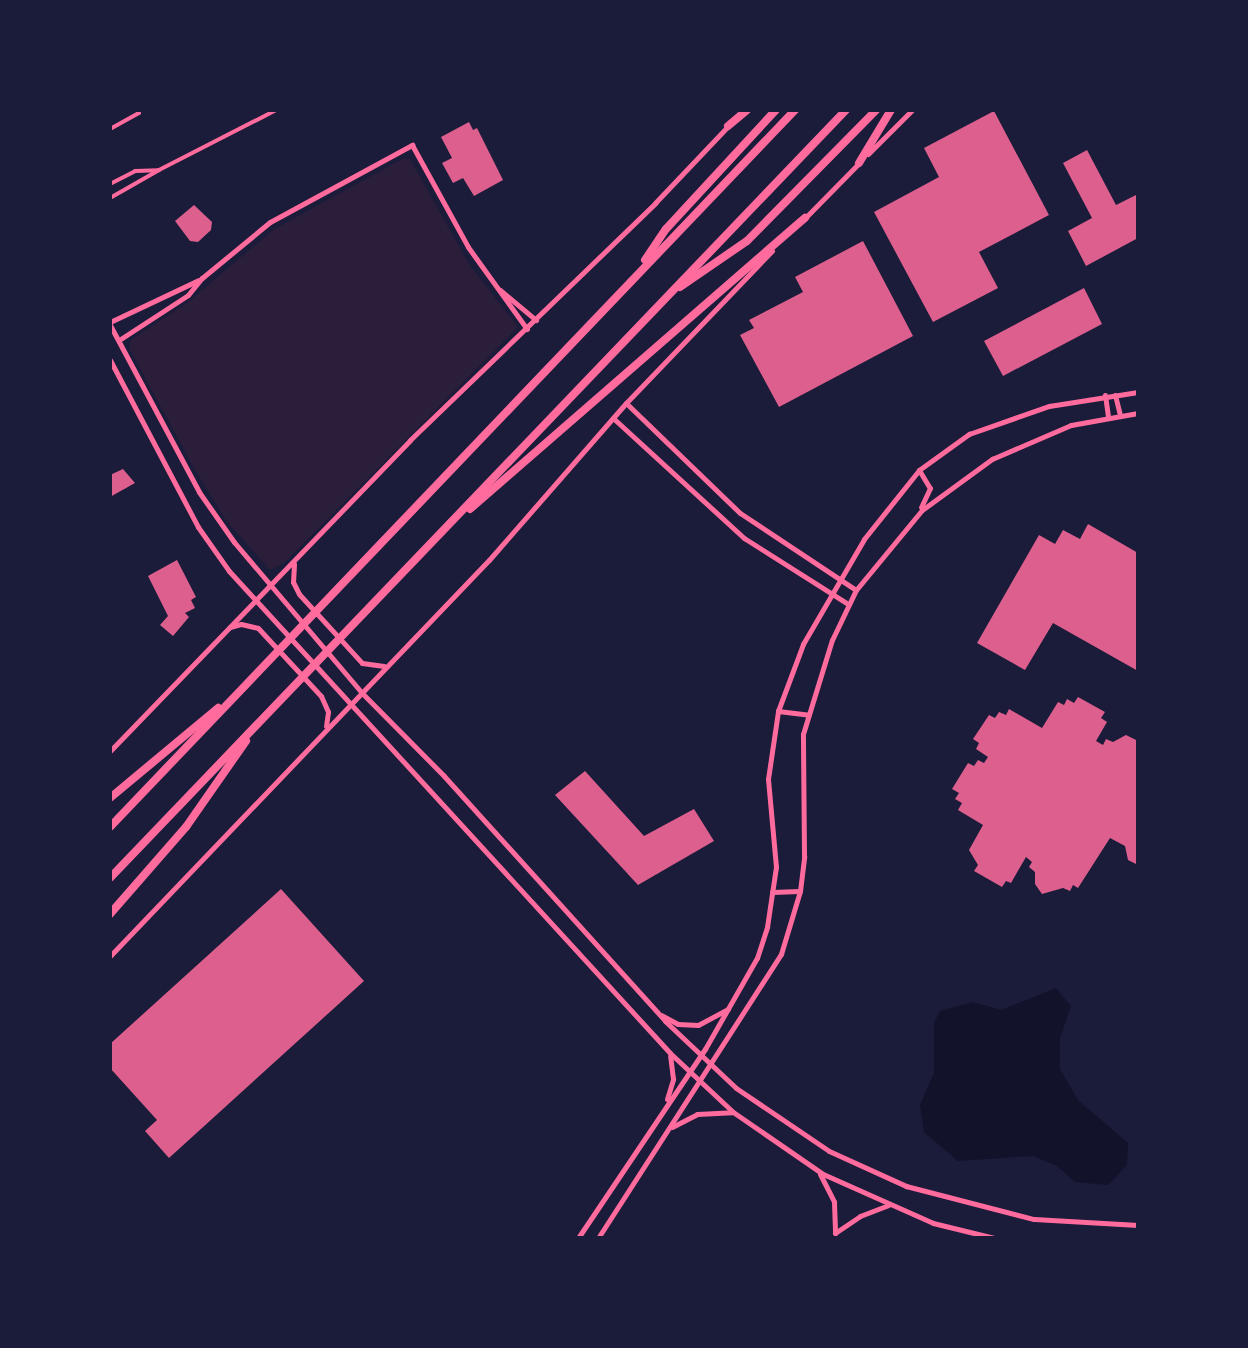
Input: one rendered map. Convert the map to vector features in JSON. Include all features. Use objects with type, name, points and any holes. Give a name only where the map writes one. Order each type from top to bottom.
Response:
[{"type":"highway","points":[[728,126],[745,110]]},
{"type":"highway","points":[[632,281],[666,229],[776,110]]},
{"type":"highway","points":[[110,827],[795,110]]},
{"type":"highway","points":[[110,878],[846,110]]},
{"type":"highway","points":[[672,292],[747,240],[876,110]]},
{"type":"highway","points":[[859,163],[891,110]]},
{"type":"highway","points":[[443,531],[530,460],[804,218]]},
{"type":"highway","points":[[110,798],[238,693]]},
{"type":"highway","points":[[110,914],[236,761],[251,731]]},
{"type":"main road","points":[[110,956],[388,665],[626,403],[912,110]]},
{"type":"main road","points":[[110,751],[410,440],[536,320],[728,126]]},
{"type":"main road","points":[[110,345],[173,308],[202,278],[293,207],[412,145],[468,247],[526,329]]},
{"type":"main road","points":[[202,278],[110,323],[199,492],[361,692],[444,776],[658,1013],[743,1094],[803,1136],[906,1186],[1034,1220],[1138,1225]]},
{"type":"main road","points":[[500,290],[536,320]]},
{"type":"main road","points":[[110,360],[198,527],[255,602],[670,1054],[733,1112],[819,1172],[888,1205],[960,1232],[994,1238]]},
{"type":"main road","points":[[578,1238],[731,1008],[758,958],[776,867],[768,779],[778,711],[803,644],[838,580],[887,506],[920,470],[969,434],[996,422],[1138,392]]},
{"type":"main road","points":[[1115,394],[1120,415]]},
{"type":"main road","points":[[1105,396],[1108,417]]},
{"type":"main road","points":[[626,403],[740,513],[856,590]]},
{"type":"main road","points":[[900,534],[932,501],[992,459],[1071,425],[1138,413]]},
{"type":"main road","points":[[613,418],[744,538],[848,604]]},
{"type":"main road","points":[[598,1238],[773,970],[800,891],[802,746],[809,715],[848,604],[928,498],[930,488],[920,470]]},
{"type":"main road","points":[[294,561],[296,588],[324,622],[362,663],[388,665]]},
{"type":"main road","points":[[230,628],[241,624],[258,628],[321,696],[328,712],[325,729]]},
{"type":"main road","points":[[778,711],[809,715]]},
{"type":"main road","points":[[772,892],[800,891]]},
{"type":"main road","points":[[658,1013],[678,1024],[698,1025],[731,1008]]},
{"type":"main road","points":[[663,1110],[673,1078],[670,1054]]},
{"type":"main road","points":[[666,1132],[697,1114],[733,1112]]},
{"type":"main road","points":[[819,1172],[834,1202],[835,1234],[860,1216],[888,1205]]},
{"type":"street","points":[[110,129],[139,114],[137,110]]},
{"type":"street","points":[[110,198],[276,110]]},
{"type":"street","points":[[110,184],[135,171],[159,170]]},
{"type":"shaded area","points":[[404,158],[410,159],[470,266],[518,327],[284,563],[270,570],[225,519],[194,468],[129,348],[131,340],[187,303],[273,230]]},
{"type":"shaded area","points":[[1056,988],[1071,1006],[1060,1038],[1060,1069],[1078,1100],[1128,1143],[1127,1165],[1108,1185],[1075,1182],[1057,1166],[1033,1156],[958,1161],[924,1132],[920,1105],[934,1073],[934,1023],[940,1011],[973,1002],[1001,1010]]},
{"type":"building","points":[[994,111],[1049,215],[979,252],[998,288],[933,322],[874,212],[939,177],[924,148]]},
{"type":"building","points":[[469,122],[473,130],[477,128],[503,180],[474,196],[463,178],[453,183],[442,163],[452,158],[441,137]]},
{"type":"building","points":[[1087,150],[1116,205],[1138,194],[1138,238],[1086,266],[1068,231],[1092,218],[1063,163]]},
{"type":"building","points":[[194,205],[212,222],[211,230],[198,242],[190,241],[175,221]]},
{"type":"building","points":[[863,241],[913,336],[779,407],[740,335],[754,328],[749,320],[803,292],[795,277]]},
{"type":"building","points":[[1084,288],[1102,324],[1003,376],[984,341]]},
{"type":"building","points":[[123,469],[135,483],[110,497],[110,475]]},
{"type":"building","points":[[1088,524],[1138,553],[1138,671],[1053,623],[1025,670],[977,643],[1039,535],[1055,544],[1063,530],[1080,539]]},
{"type":"building","points":[[177,560],[196,597],[191,600],[195,608],[185,613],[189,617],[173,636],[160,625],[168,616],[148,576]]},
{"type":"building","points":[[1078,697],[1105,712],[1101,718],[1107,722],[1096,741],[1103,745],[1106,739],[1113,742],[1126,735],[1138,741],[1138,865],[1128,860],[1125,846],[1110,838],[1078,888],[1073,885],[1070,891],[1063,888],[1042,894],[1035,884],[1035,872],[1029,867],[1032,862],[1026,857],[1011,883],[1006,881],[1002,887],[974,871],[978,865],[969,850],[983,825],[958,810],[962,803],[955,799],[959,793],[952,789],[968,763],[984,763],[988,757],[976,749],[979,743],[973,739],[989,715],[1006,715],[1009,709],[1042,728],[1058,702],[1064,705],[1067,699],[1074,703]]},
{"type":"building","points":[[585,771],[644,836],[694,809],[714,841],[638,885],[555,795]]},
{"type":"building","points":[[281,889],[364,981],[169,1158],[145,1131],[157,1120],[110,1068],[110,1044]]}]
